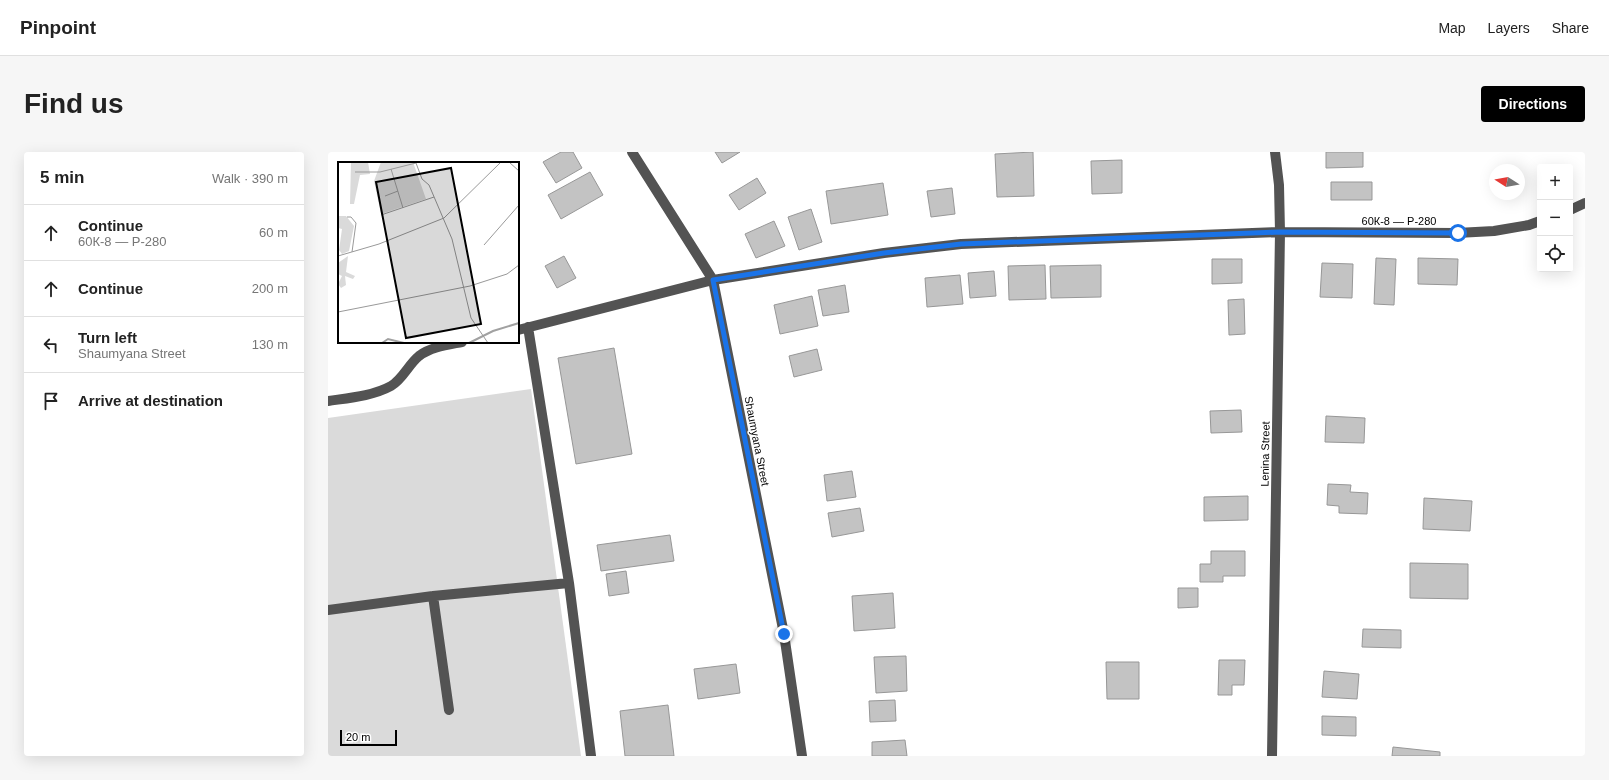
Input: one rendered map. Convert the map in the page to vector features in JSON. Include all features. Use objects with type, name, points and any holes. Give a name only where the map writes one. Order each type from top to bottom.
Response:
[{"type":"street","name":"Shaumyana Street","points":[[632,152],[713,280],[784,634],[802,756]]},
{"type":"street","name":"Lenina Street","points":[[1272,756],[1280,232],[1279,185],[1275,152]]},
{"type":"street","points":[[1573,209],[1585,203]]},
{"type":"street","name":"60К-8 — Р-280","points":[[519,330],[713,280],[884,253],[961,244],[1280,232],[1458,233],[1494,230],[1537,223]]},
{"type":"street","points":[[528,327],[569,583],[591,756]]},
{"type":"street","points":[[328,401],[371,393],[391,386],[404,374],[418,357],[430,349],[457,343]]},
{"type":"street","points":[[328,610],[433,596],[569,583]]},
{"type":"street","points":[[433,596],[449,710]]},
{"type":"shaded area","points":[[531,389],[581,756],[328,756],[328,418]]},
{"type":"building","points":[[561,152],[573,152],[582,168],[556,183],[543,162]]},
{"type":"building","points":[[715,152],[740,152],[722,163]]},
{"type":"building","points":[[1033,152],[1034,196],[997,197],[995,154]]},
{"type":"building","points":[[1326,152],[1363,152],[1363,167],[1326,168]]},
{"type":"building","points":[[1122,160],[1122,193],[1092,194],[1091,161]]},
{"type":"building","points":[[590,172],[603,195],[561,219],[548,195]]},
{"type":"building","points":[[757,178],[766,193],[739,210],[729,195]]},
{"type":"building","points":[[1331,182],[1372,182],[1372,200],[1331,200]]},
{"type":"building","points":[[883,183],[888,215],[831,224],[826,191]]},
{"type":"building","points":[[952,188],[955,214],[931,217],[927,191]]},
{"type":"building","points":[[811,209],[822,242],[799,250],[788,217]]},
{"type":"building","points":[[774,221],[785,246],[756,258],[745,234]]},
{"type":"building","points":[[564,256],[576,278],[557,288],[545,266]]},
{"type":"building","points":[[1376,258],[1396,259],[1394,305],[1374,304]]},
{"type":"building","points":[[1418,258],[1458,259],[1457,285],[1418,284]]},
{"type":"building","points":[[1212,259],[1242,259],[1242,283],[1212,284]]},
{"type":"building","points":[[1322,263],[1353,264],[1352,298],[1320,297]]},
{"type":"building","points":[[1045,265],[1046,299],[1009,300],[1008,266]]},
{"type":"building","points":[[1101,265],[1101,297],[1051,298],[1050,266]]},
{"type":"building","points":[[994,271],[996,296],[970,298],[968,273]]},
{"type":"building","points":[[960,275],[963,304],[927,307],[925,278]]},
{"type":"building","points":[[845,285],[849,312],[823,316],[818,290]]},
{"type":"building","points":[[812,296],[818,326],[780,334],[774,305]]},
{"type":"building","points":[[1244,299],[1245,334],[1229,335],[1228,300]]},
{"type":"building","points":[[614,348],[632,454],[576,464],[558,358]]},
{"type":"building","points":[[817,349],[822,370],[794,377],[789,356]]},
{"type":"building","points":[[1241,410],[1242,432],[1211,433],[1210,411]]},
{"type":"building","points":[[1326,416],[1365,418],[1364,443],[1325,442]]},
{"type":"building","points":[[852,471],[856,497],[827,501],[824,475]]},
{"type":"building","points":[[1328,484],[1351,485],[1350,492],[1368,493],[1367,514],[1339,513],[1339,506],[1327,505]]},
{"type":"building","points":[[1248,496],[1248,520],[1204,521],[1204,497]]},
{"type":"building","points":[[1424,498],[1472,501],[1470,531],[1423,529]]},
{"type":"building","points":[[860,508],[864,531],[832,537],[828,513]]},
{"type":"building","points":[[670,535],[674,561],[601,571],[597,545]]},
{"type":"building","points":[[1211,551],[1245,551],[1245,576],[1223,576],[1223,582],[1200,582],[1200,564],[1211,564]]},
{"type":"building","points":[[1410,563],[1468,564],[1468,599],[1410,598]]},
{"type":"building","points":[[626,571],[629,593],[609,596],[606,574]]},
{"type":"building","points":[[1178,588],[1198,588],[1198,607],[1178,608]]},
{"type":"building","points":[[893,593],[895,628],[854,631],[852,596]]},
{"type":"building","points":[[1363,629],[1401,630],[1401,648],[1362,647]]},
{"type":"building","points":[[906,656],[907,691],[876,693],[874,657]]},
{"type":"building","points":[[1219,660],[1245,660],[1244,685],[1232,685],[1232,695],[1218,695]]},
{"type":"building","points":[[1106,662],[1139,662],[1139,699],[1107,699]]},
{"type":"building","points":[[736,664],[740,693],[698,699],[694,669]]},
{"type":"building","points":[[1324,671],[1359,674],[1357,699],[1322,697]]},
{"type":"building","points":[[895,700],[896,721],[870,722],[869,701]]},
{"type":"building","points":[[668,705],[674,756],[625,756],[620,711]]},
{"type":"building","points":[[1322,716],[1356,717],[1356,736],[1322,735]]},
{"type":"building","points":[[905,740],[907,756],[872,756],[872,742]]},
{"type":"building","points":[[1393,747],[1440,752],[1440,756],[1392,756]]},
{"type":"route","points":[[784,634],[713,280],[884,253],[961,244],[1280,232],[1458,233]]}]
